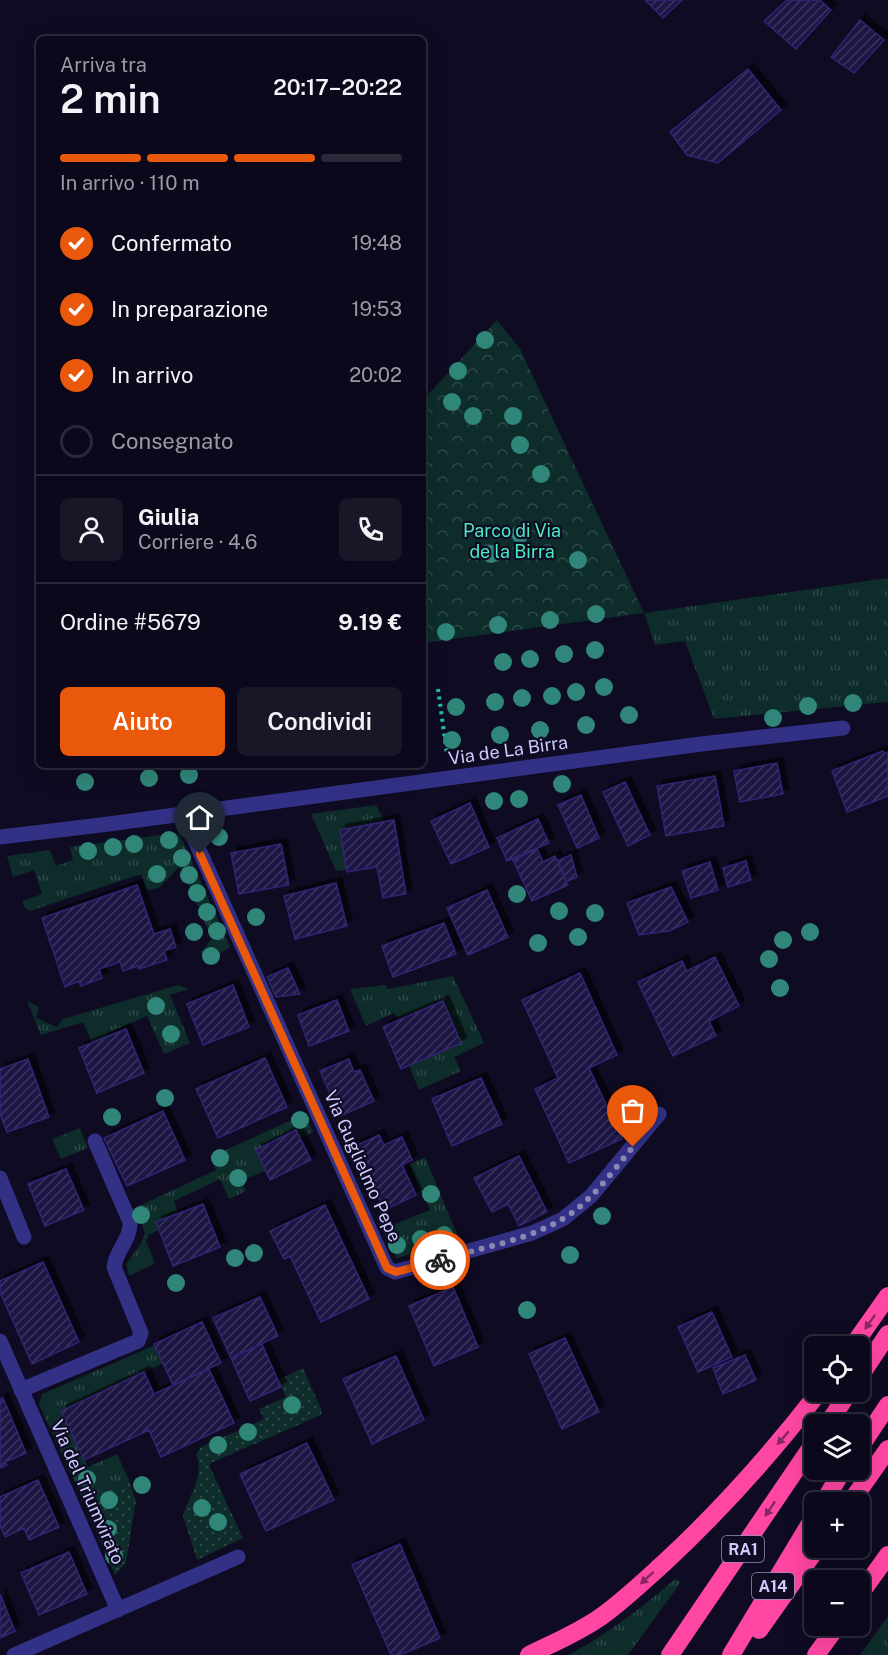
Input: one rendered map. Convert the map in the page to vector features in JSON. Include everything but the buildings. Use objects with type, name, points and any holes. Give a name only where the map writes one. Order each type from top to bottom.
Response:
[{"type":"highway","points":[[860,1336],[888,1296]]},
{"type":"highway","points":[[870,1361],[888,1334]]},
{"type":"highway","points":[[529,1655],[601,1617],[641,1584],[696,1533],[737,1490],[792,1428],[812,1402]]},
{"type":"highway","points":[[870,1432],[888,1405]]},
{"type":"highway","points":[[857,1492],[888,1449]]},
{"type":"highway","name":"RA1","points":[[670,1655],[804,1458]]},
{"type":"highway","name":"A14","points":[[731,1655],[804,1534]]},
{"type":"highway","points":[[870,1580],[888,1555]]},
{"type":"highway","name":"A14","points":[[741,1655],[810,1558]]},
{"type":"highway","points":[[816,1655],[830,1636]]},
{"type":"street","name":"Via de La Birra","points":[[0,837],[701,744],[843,728]]},
{"type":"street","name":"Via Guglielmo Pepe","points":[[183,814],[387,1268],[396,1272],[407,1269],[532,1233],[563,1219],[591,1196],[659,1114]]},
{"type":"street","points":[[21,1390],[138,1341],[141,1333],[114,1267],[115,1258],[130,1231],[130,1222],[95,1142]]},
{"type":"street","points":[[0,1178],[24,1237]]},
{"type":"street","name":"Via del Triumvirato","points":[[0,1341],[118,1610]]},
{"type":"street","points":[[14,1655],[238,1557]]},
{"type":"path","points":[[438,689],[447,754]]},
{"type":"green space","name":"Parco di Via de la Birra","points":[[497,320],[520,349],[644,613],[426,643],[426,397]]},
{"type":"green space","points":[[888,578],[888,702],[714,719],[685,641],[655,645],[644,613]]},
{"type":"green space","points":[[376,805],[385,822],[341,830],[347,870],[336,871],[311,814]]},
{"type":"green space","points":[[176,833],[180,835],[230,947],[212,959],[201,952],[212,939],[182,869],[178,868],[160,887],[147,891],[141,874],[30,911],[25,908],[22,901],[42,894],[34,870],[13,877],[7,856],[50,850],[56,866],[73,860],[70,847]]},
{"type":"green space","points":[[453,976],[484,1043],[454,1057],[461,1071],[419,1090],[409,1066],[461,1043],[443,1001],[399,1020],[394,1013],[366,1026],[350,989],[385,985],[388,989]]},
{"type":"green space","points":[[178,985],[189,989],[170,995],[190,1043],[164,1054],[147,1016],[108,1033],[109,1036],[92,1043],[83,1022],[41,1035],[27,1001],[39,1007],[36,1018],[57,1027],[63,1019]]},
{"type":"green space","points":[[305,1114],[313,1132],[300,1138],[296,1131],[266,1170],[242,1181],[246,1191],[229,1199],[220,1179],[174,1201],[178,1213],[156,1222],[159,1230],[148,1235],[146,1241],[155,1263],[129,1276],[126,1264],[140,1245],[145,1233],[137,1210],[139,1206],[216,1170],[210,1157]]},
{"type":"green space","points":[[80,1128],[88,1148],[61,1159],[52,1139]]},
{"type":"green space","points":[[425,1157],[460,1241],[397,1258],[384,1233],[395,1224],[430,1210],[409,1165]]},
{"type":"green space","points":[[153,1346],[163,1363],[62,1411],[88,1467],[117,1454],[129,1480],[83,1501],[39,1404],[42,1394]]},
{"type":"green space","points":[[303,1368],[322,1411],[321,1415],[209,1465],[243,1538],[197,1560],[183,1516],[199,1470],[196,1454],[201,1447],[264,1419],[259,1409],[286,1397],[278,1380]]},
{"type":"green space","points":[[129,1480],[136,1501],[126,1563],[115,1575],[83,1501]]},
{"type":"green space","points":[[675,1579],[681,1582],[628,1655],[568,1655],[624,1620]]},
{"type":"green space","points":[[888,1616],[888,1655],[860,1655]]},
{"type":"way so far","points":[[440,1260],[532,1233],[563,1219],[591,1196],[633,1147]]},
{"type":"route","points":[[200,854],[387,1268],[396,1272],[440,1260]]}]
